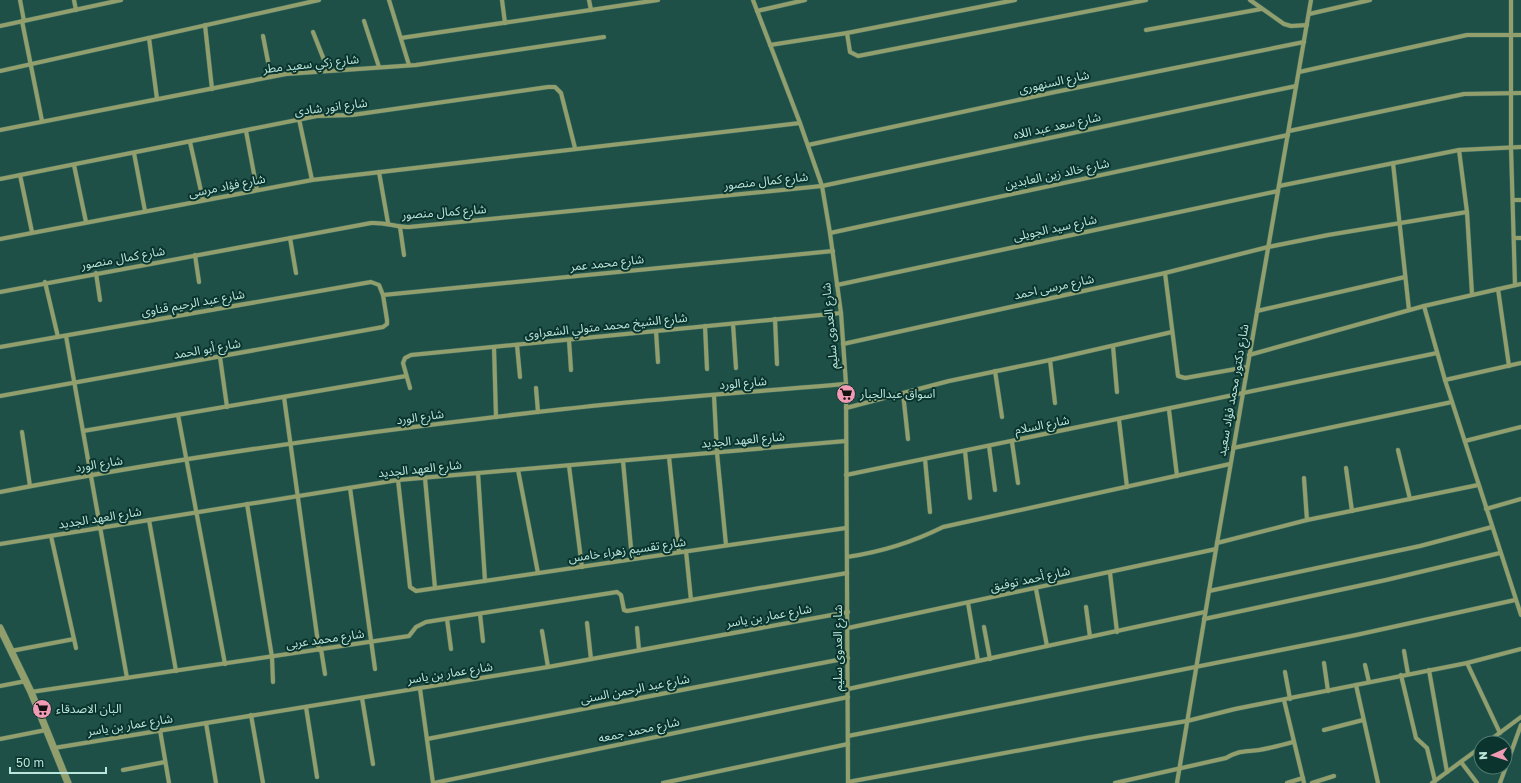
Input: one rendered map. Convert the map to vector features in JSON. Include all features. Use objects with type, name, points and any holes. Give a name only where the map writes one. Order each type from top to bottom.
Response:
[{"type":"street","points":[[20,0],[30,64],[42,121]]},
{"type":"street","points":[[74,0],[76,10]]},
{"type":"street","points":[[0,26],[121,0]]},
{"type":"street","points":[[0,70],[319,0]]},
{"type":"street","points":[[389,0],[409,65]]},
{"type":"street","points":[[502,0],[505,23]]},
{"type":"street","points":[[589,0],[591,10]]},
{"type":"street","points":[[401,38],[658,0]]},
{"type":"street","name":"شارع العدوى سليم","points":[[753,0],[800,123],[822,186],[833,251],[841,313],[846,384],[848,783]]},
{"type":"street","points":[[757,11],[806,0]]},
{"type":"street","points":[[770,45],[847,33],[1015,0]]},
{"type":"street","points":[[847,33],[850,52],[858,56],[1146,0]]},
{"type":"street","points":[[1250,0],[1261,9],[1287,25],[1307,25]]},
{"type":"street","name":"شارع دكتور محمد فؤاد سعيد","points":[[1177,783],[1230,464],[1311,0]]},
{"type":"street","points":[[1309,14],[1370,0]]},
{"type":"street","points":[[1511,0],[1511,147],[1515,285]]},
{"type":"street","points":[[1146,30],[1261,9]]},
{"type":"street","points":[[364,21],[379,67]]},
{"type":"street","points":[[205,25],[212,89]]},
{"type":"street","points":[[313,32],[328,70]]},
{"type":"street","points":[[1299,72],[1467,35],[1521,34]]},
{"type":"street","points":[[263,36],[271,77]]},
{"type":"street","name":"شارع زكي سعيد مطر","points":[[0,130],[271,77],[328,70],[409,65],[604,37]]},
{"type":"street","points":[[149,38],[157,100]]},
{"type":"street","name":"شارع السنهورى","points":[[808,145],[1055,92],[1304,42]]},
{"type":"street","name":"شارع سعد عبد اللاه","points":[[822,186],[1296,86]]},
{"type":"street","name":"شارع انور شادى","points":[[0,179],[317,116],[352,115],[555,87],[561,93],[575,148]]},
{"type":"street","name":"شارع خالد زين العابدين","points":[[830,233],[1464,94],[1521,93]]},
{"type":"street","points":[[299,119],[312,180]]},
{"type":"street","name":"شارع فؤاد مرسى","points":[[0,239],[312,180],[575,148],[800,123]]},
{"type":"street","points":[[246,131],[257,190]]},
{"type":"street","points":[[190,142],[203,200]]},
{"type":"street","points":[[1279,186],[1458,150],[1521,147]]},
{"type":"street","points":[[1458,150],[1467,212],[1472,294]]},
{"type":"street","points":[[134,153],[145,211]]},
{"type":"street","points":[[1393,163],[1409,310]]},
{"type":"street","points":[[74,165],[86,222]]},
{"type":"street","points":[[379,172],[388,223]]},
{"type":"street","points":[[20,176],[32,232]]},
{"type":"street","name":"شارع كمال منصور","points":[[0,292],[45,282],[371,223],[388,223],[400,227],[822,186]]},
{"type":"street","name":"شارع سيد الجويلى","points":[[837,285],[1278,191]]},
{"type":"street","points":[[1512,200],[1521,200]]},
{"type":"street","name":"شارع مرسى احمد","points":[[843,344],[1165,273],[1268,247],[1467,212]]},
{"type":"street","points":[[400,227],[404,255]]},
{"type":"street","points":[[290,238],[296,273]]},
{"type":"street","points":[[1514,238],[1521,238]]},
{"type":"street","name":"شارع محمد عمر","points":[[383,295],[833,251]]},
{"type":"street","points":[[195,255],[199,282]]},
{"type":"street","points":[[96,273],[100,300]]},
{"type":"street","points":[[1165,273],[1176,373],[1181,378],[1247,367]]},
{"type":"street","points":[[1257,311],[1405,277]]},
{"type":"street","points":[[45,282],[58,337]]},
{"type":"street","name":"شارع عبد الرحيم قناوى","points":[[0,347],[365,283],[375,283],[379,285],[383,295]]},
{"type":"street","points":[[1249,355],[1424,306],[1521,284]]},
{"type":"street","points":[[1498,289],[1509,366]]},
{"type":"street","name":"شارع أبو الحمد","points":[[0,396],[383,328],[387,324],[387,320],[383,295]]},
{"type":"street","points":[[1424,306],[1445,380],[1521,615]]},
{"type":"street","name":"شارع الشيخ محمد متولي الشعراوى","points":[[410,388],[403,362],[408,356],[841,313]]},
{"type":"street","points":[[775,319],[777,364]]},
{"type":"street","points":[[733,324],[736,368]]},
{"type":"street","points":[[705,326],[707,369]]},
{"type":"street","points":[[656,331],[658,362]]},
{"type":"street","points":[[846,408],[949,381],[1172,332]]},
{"type":"street","points":[[66,336],[127,678]]},
{"type":"street","points":[[569,340],[571,370]]},
{"type":"street","points":[[517,345],[520,377]]},
{"type":"street","points":[[1112,346],[1117,392]]},
{"type":"street","points":[[494,347],[496,417]]},
{"type":"street","name":"شارع السلام","points":[[846,475],[1243,395],[1437,353]]},
{"type":"street","points":[[220,357],[227,407]]},
{"type":"street","points":[[1050,360],[1055,403]]},
{"type":"street","points":[[1445,380],[1521,364]]},
{"type":"street","points":[[995,371],[1002,416]]},
{"type":"street","points":[[83,431],[406,376]]},
{"type":"street","name":"شارع الورد","points":[[0,492],[91,475],[187,460],[496,417],[846,384]]},
{"type":"street","points":[[536,388],[538,412]]},
{"type":"street","points":[[903,393],[908,439]]},
{"type":"street","points":[[714,396],[717,453],[726,545]]},
{"type":"street","points":[[284,397],[297,497],[325,674]]},
{"type":"street","points":[[1233,448],[1452,402]]},
{"type":"street","points":[[1169,410],[1177,476]]},
{"type":"street","points":[[178,415],[225,664]]},
{"type":"street","points":[[1119,420],[1127,487]]},
{"type":"street","points":[[1465,442],[1521,427]]},
{"type":"street","points":[[22,432],[30,486]]},
{"type":"street","name":"شارع العهد الجديد","points":[[0,544],[398,480],[846,441]]},
{"type":"street","points":[[1012,442],[1018,483]]},
{"type":"street","points":[[989,446],[995,490]]},
{"type":"street","points":[[1398,450],[1410,499]]},
{"type":"street","points":[[965,451],[970,498]]},
{"type":"street","points":[[669,457],[679,552]]},
{"type":"street","points":[[925,459],[930,512]]},
{"type":"street","points":[[623,461],[632,559]]},
{"type":"street","points":[[847,557],[871,554],[896,548],[943,528],[1230,464]]},
{"type":"street","points":[[569,466],[582,567]]},
{"type":"street","points":[[1346,468],[1352,511]]},
{"type":"street","points":[[518,470],[538,573]]},
{"type":"street","points":[[478,473],[485,581]]},
{"type":"street","points":[[425,478],[435,588]]},
{"type":"street","points":[[1304,478],[1307,520]]},
{"type":"street","name":"شارع تقسيم زهراء خامس","points":[[398,480],[411,589],[416,591],[846,528]]},
{"type":"street","points":[[1217,543],[1307,520],[1478,485]]},
{"type":"street","points":[[350,488],[375,669]]},
{"type":"street","points":[[1486,509],[1521,499]]},
{"type":"street","points":[[248,504],[272,656],[273,682]]},
{"type":"street","points":[[149,520],[176,671]]},
{"type":"street","points":[[1209,591],[1420,546],[1492,527]]},
{"type":"street","points":[[51,536],[76,648]]},
{"type":"street","name":"شارع أحمد توفيق","points":[[848,628],[1036,589],[1216,549]]},
{"type":"street","points":[[686,551],[691,600],[847,573]]},
{"type":"street","points":[[1204,619],[1386,580],[1500,553]]},
{"type":"street","points":[[1110,573],[1117,632]]},
{"type":"street","points":[[1036,589],[1047,646]]},
{"type":"street","name":"شارع محمد عربى","points":[[32,692],[409,636],[420,624],[615,592],[620,594],[623,609],[626,611],[691,600]]},
{"type":"street","points":[[848,736],[1356,635],[1515,600]]},
{"type":"street","points":[[968,602],[978,661]]},
{"type":"street","points":[[1086,607],[1090,637]]},
{"type":"street","name":"شارع عمار بن ياسر","points":[[54,748],[548,667],[848,612]]},
{"type":"street","points":[[848,689],[1205,612]]},
{"type":"street","points":[[480,614],[484,641]]},
{"type":"street","points":[[447,619],[450,649]]},
{"type":"street","points":[[587,623],[591,659]]},
{"type":"street","points":[[984,627],[990,658]]},
{"type":"street","points":[[0,628],[32,692],[68,783]]},
{"type":"street","points":[[637,628],[639,650]]},
{"type":"street","points":[[542,631],[548,667]]},
{"type":"street","points":[[11,651],[74,639]]},
{"type":"street","points":[[848,783],[1086,738],[1187,721],[1235,709],[1467,663],[1521,649]]},
{"type":"street","points":[[1404,651],[1408,674]]},
{"type":"street","name":"شارع عبد الرحمن السنى","points":[[427,739],[848,658]]},
{"type":"street","points":[[1324,663],[1328,691]]},
{"type":"street","points":[[1467,663],[1500,733]]},
{"type":"street","points":[[1365,665],[1368,682]]},
{"type":"street","points":[[1429,670],[1446,772]]},
{"type":"street","points":[[1285,672],[1290,699]]},
{"type":"street","points":[[1401,675],[1416,738],[1427,748],[1434,782],[1473,753]]},
{"type":"street","points":[[0,686],[26,681]]},
{"type":"street","points":[[1356,685],[1378,783]]},
{"type":"street","points":[[420,688],[434,783]]},
{"type":"street","name":"شارع محمد جمعه","points":[[434,783],[848,697]]},
{"type":"street","points":[[362,698],[374,764]]},
{"type":"street","points":[[1284,700],[1303,781],[1287,783]]},
{"type":"street","points":[[306,707],[317,777]]},
{"type":"street","points":[[251,715],[263,783]]},
{"type":"street","points":[[1497,735],[1521,717]]},
{"type":"street","points":[[1324,730],[1363,720]]},
{"type":"street","points":[[206,722],[216,783]]},
{"type":"street","points":[[1500,783],[1521,726]]},
{"type":"street","points":[[0,739],[46,730]]},
{"type":"street","points":[[160,730],[169,783]]},
{"type":"street","points":[[1115,783],[1226,758],[1235,752],[1257,750],[1293,742]]},
{"type":"street","points":[[663,783],[848,744]]},
{"type":"street","points":[[123,770],[165,762]]},
{"type":"street","points":[[1461,762],[1477,783]]},
{"type":"street","points":[[1312,783],[1334,776]]},
{"type":"place","name":"اسواق عبدالجبار","points":[[846,394]]},
{"type":"place","name":"البان الاصدقاء","points":[[42,709]]}]
